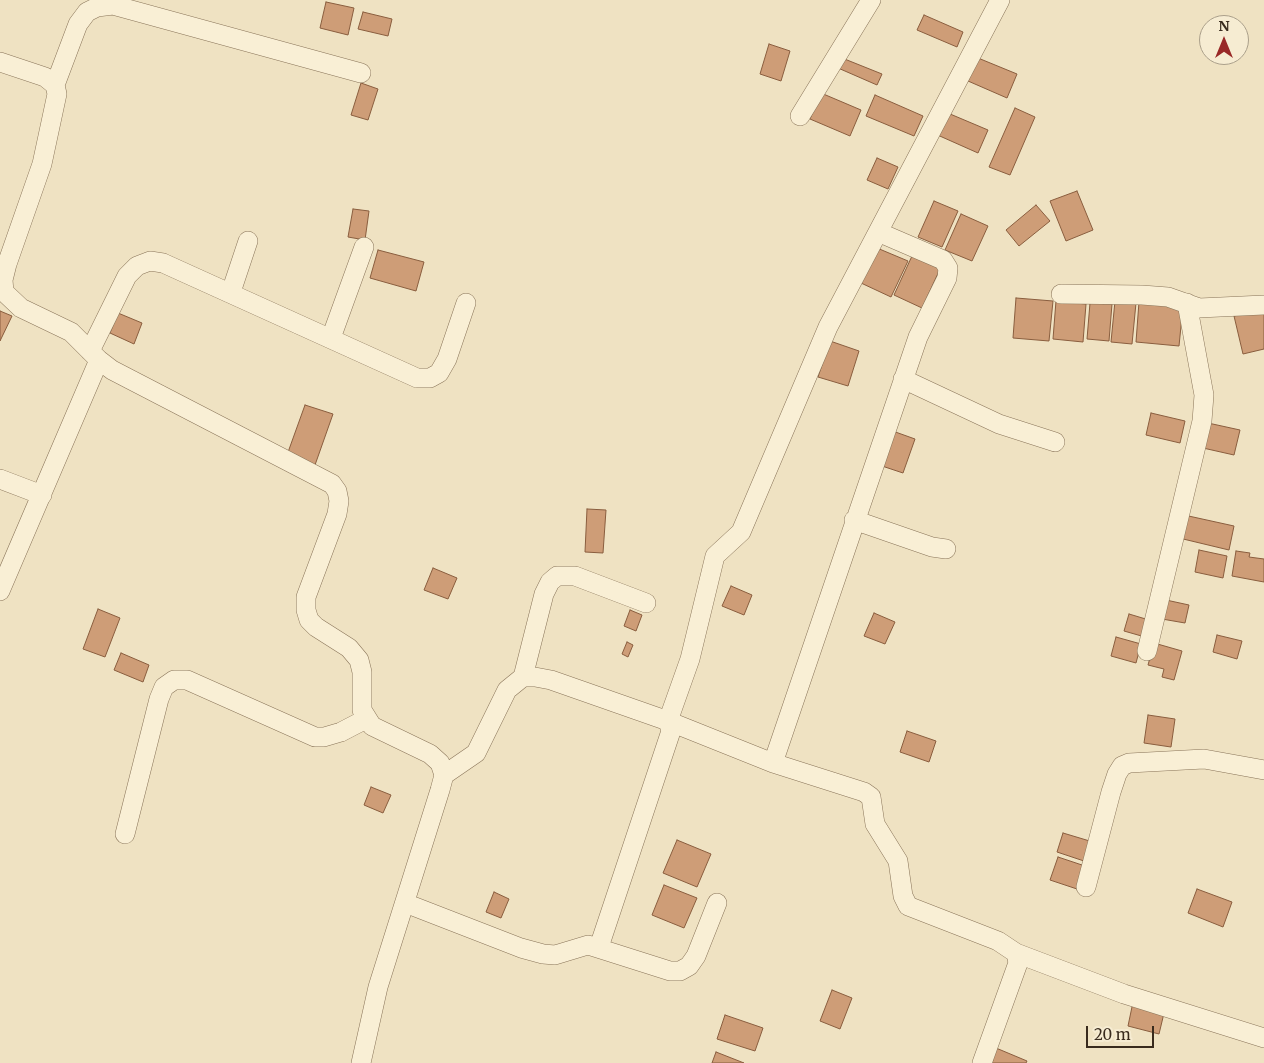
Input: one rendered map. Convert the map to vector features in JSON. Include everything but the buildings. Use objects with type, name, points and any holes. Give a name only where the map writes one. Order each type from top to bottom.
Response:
[{"type":"street","points":[[800,116],[871,0]]},
{"type":"street","points":[[599,947],[671,731],[668,721],[690,659],[715,556],[736,538],[745,524],[828,327],[927,134],[1000,0]]},
{"type":"street","points":[[361,73],[113,5],[97,6],[87,12],[78,24],[55,85],[57,94],[56,105],[42,164],[2,282],[4,292],[11,300],[22,308],[71,332],[112,370],[332,484],[337,491],[339,501],[337,514],[310,584],[306,610],[309,620],[316,627],[349,648],[359,660],[362,672],[362,710],[372,726],[430,754],[440,764],[444,775],[378,987],[362,1063]]},
{"type":"street","points":[[0,62],[45,77],[55,85]]},
{"type":"street","points":[[773,764],[854,520],[918,337],[947,278],[948,268],[943,260],[878,232]]},
{"type":"street","points":[[231,292],[248,241]]},
{"type":"street","points":[[331,338],[364,247]]},
{"type":"street","points":[[0,591],[42,495],[127,276],[137,266],[150,261],[163,263],[231,292],[417,378],[430,378],[438,373],[447,359],[466,302]]},
{"type":"street","points":[[1061,294],[1168,297],[1199,308],[1264,305]]},
{"type":"street","points":[[1147,652],[1202,421],[1204,395],[1187,303]]},
{"type":"street","points":[[903,379],[999,424],[1055,442]]},
{"type":"street","points":[[0,479],[42,495]]},
{"type":"street","points":[[854,520],[932,547],[946,549]]},
{"type":"street","points":[[444,775],[476,753],[507,690],[523,677],[544,594],[550,582],[557,576],[574,576],[646,603]]},
{"type":"street","points":[[523,677],[551,680],[668,721],[773,764],[851,787],[871,797],[875,824],[898,860],[903,896],[908,906],[998,941],[1016,953],[1124,994],[1264,1038]]},
{"type":"street","points":[[125,834],[159,699],[164,687],[174,680],[187,680],[315,737],[324,737],[341,732],[366,719]]},
{"type":"street","points":[[1086,887],[1111,792],[1122,766],[1129,763],[1204,759],[1264,770]]},
{"type":"street","points":[[404,903],[521,948],[543,954],[555,955],[588,945],[670,971],[680,971],[689,966],[696,956],[717,903]]},
{"type":"street","points":[[982,1063],[1018,963],[1016,953]]}]
